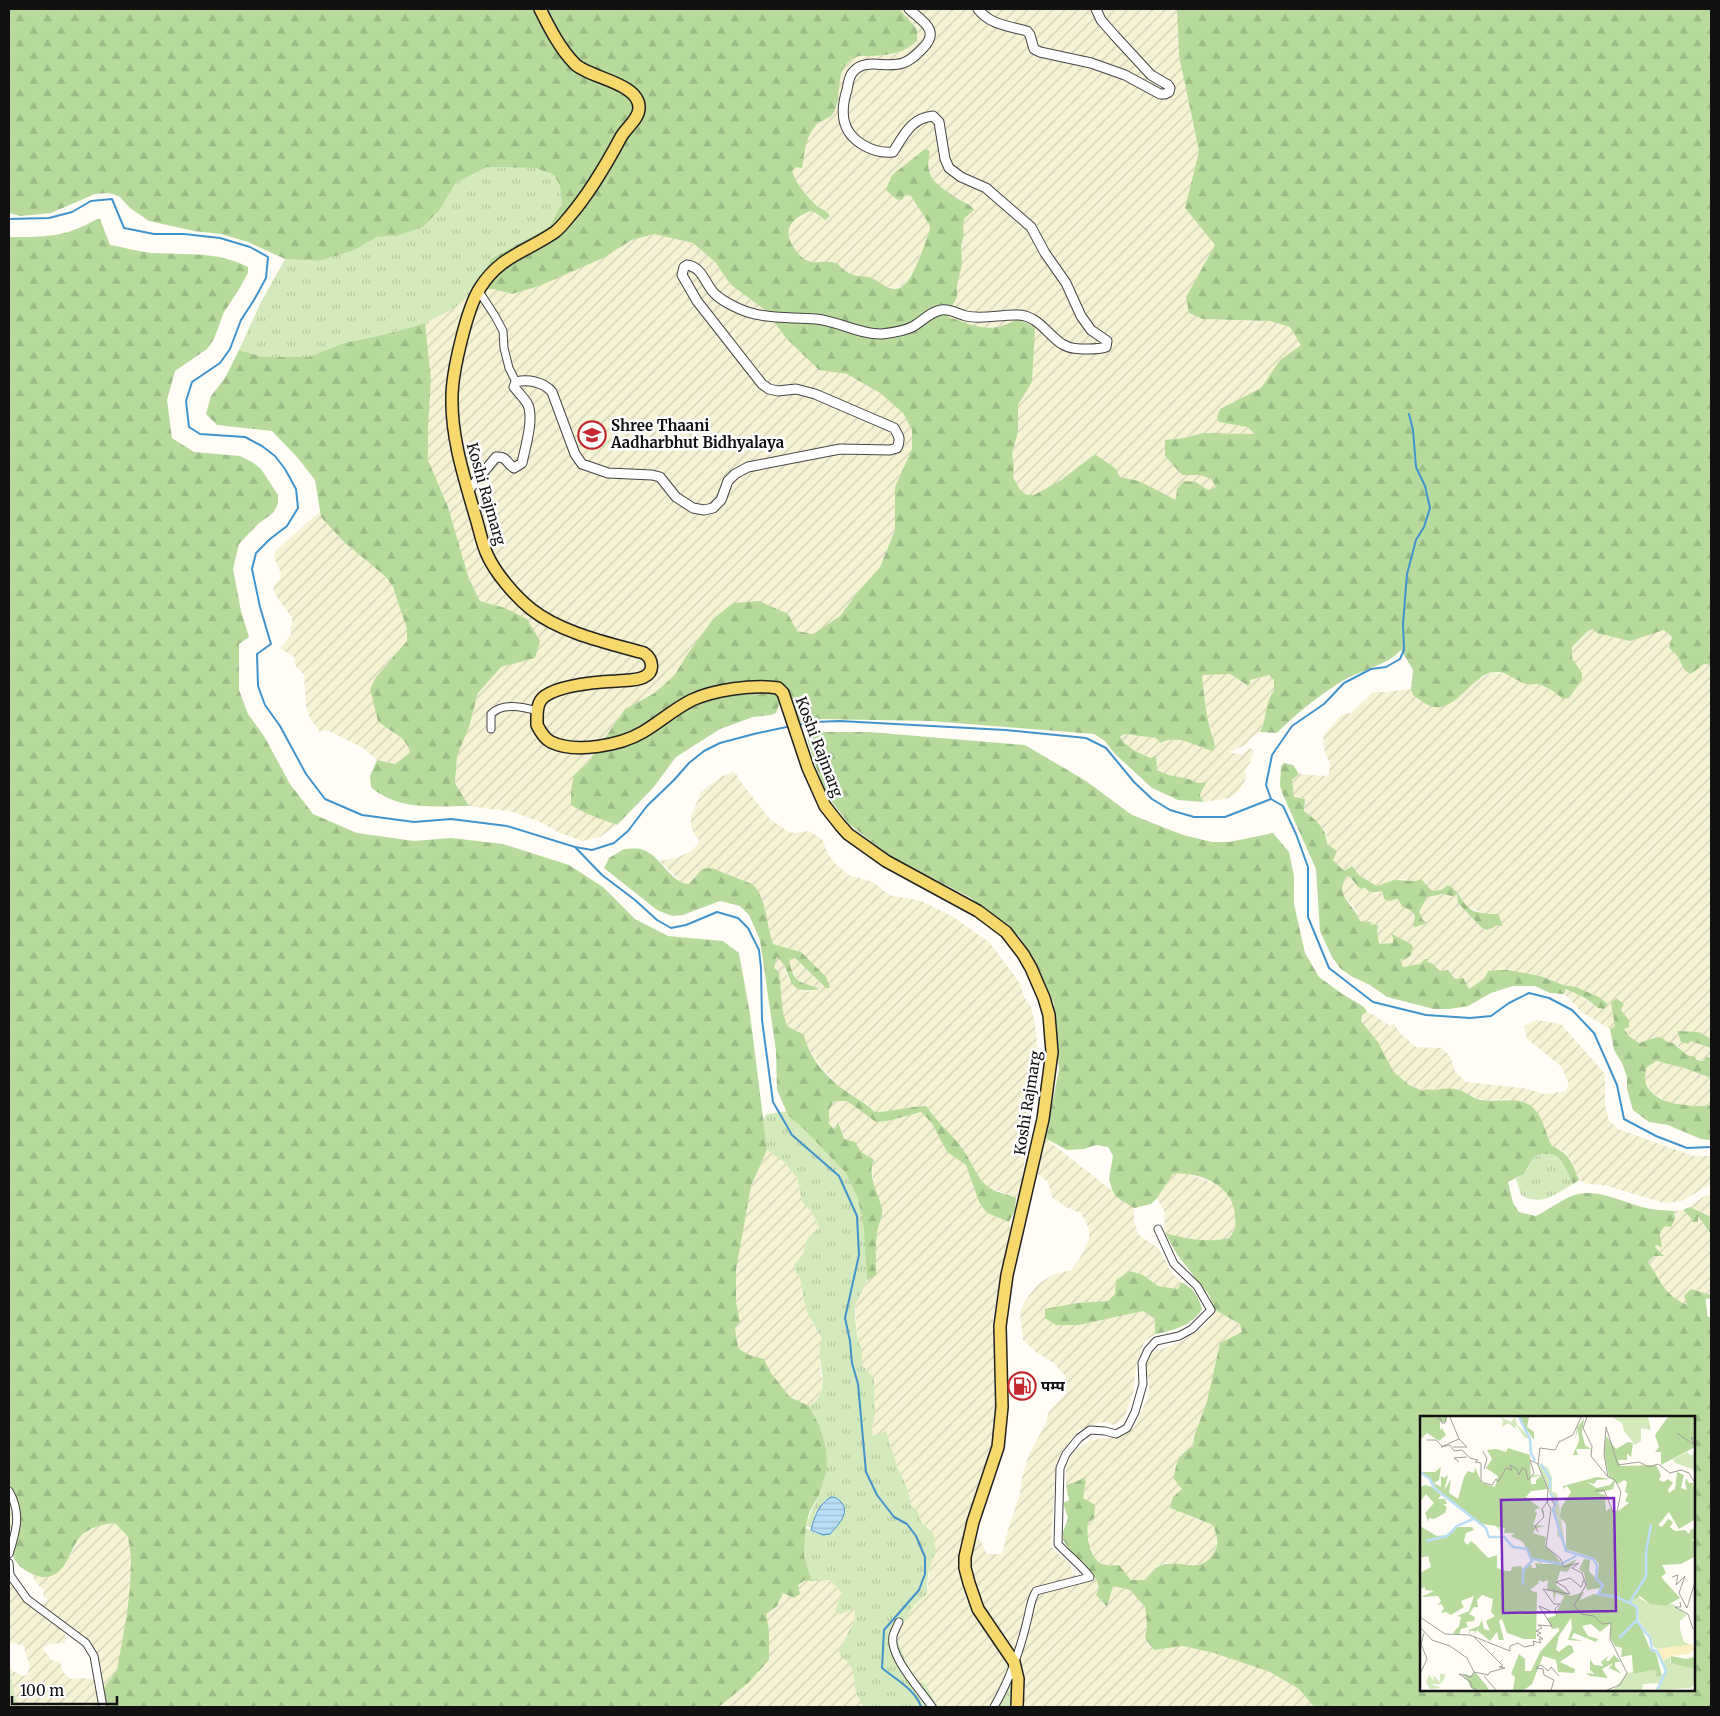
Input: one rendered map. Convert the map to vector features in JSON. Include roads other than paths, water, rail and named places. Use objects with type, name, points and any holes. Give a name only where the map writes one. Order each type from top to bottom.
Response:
[{"type":"main road","name":"Koshi Rajmarg","points":[[540,9],[552,32],[575,64],[586,71],[620,85],[636,98],[639,111],[624,131],[581,204],[556,232],[519,252],[494,269],[478,290],[468,317],[459,351],[452,394],[456,441],[486,552],[504,580],[531,609],[552,622],[587,636],[644,653],[650,659],[652,669],[644,677],[602,682],[553,692],[543,697],[539,703],[537,725],[549,742],[575,748],[622,742],[643,732],[690,701],[712,692],[778,688],[783,693],[808,768],[825,806],[848,834],[886,860],[978,911],[1006,932],[1024,954],[1044,998],[1049,1015],[1052,1052],[1043,1119],[1007,1275],[1000,1326],[1002,1407],[998,1447],[973,1522],[966,1556],[969,1583],[978,1609],[1014,1662],[1018,1679],[1018,1707]]},
{"type":"street","points":[[516,382],[523,380],[531,381],[547,386],[552,392],[575,454],[582,464],[608,473],[652,474],[660,477],[676,497],[693,508],[704,510],[714,508],[721,500],[728,481],[735,474],[748,467],[840,449],[890,450],[897,448],[900,441],[894,428],[815,394],[796,389],[778,391],[769,389],[762,384],[697,301],[682,275],[687,264],[697,269],[715,294],[745,312],[757,315],[815,319],[842,324],[870,334],[884,334],[912,327],[930,314],[942,309],[954,311],[965,316],[1020,315],[1034,319],[1062,344],[1076,349],[1101,349],[1106,347],[1107,341],[1091,330],[1081,316],[1066,283],[1045,253],[1031,227],[986,188],[960,177],[949,168],[945,159],[939,122],[933,116],[916,120],[893,152],[874,151],[853,138],[844,121],[843,104],[850,74],[863,64],[888,66],[902,64],[913,58],[930,39],[931,32],[928,26],[909,9]]},
{"type":"street","points":[[978,9],[993,22],[1027,31],[1034,49],[1040,52],[1091,63],[1125,75],[1160,94],[1169,92],[1170,88],[1168,85],[1151,75],[1101,20],[1096,9]]},
{"type":"street","points":[[468,491],[496,457],[502,456],[514,468],[522,463],[528,436],[530,412],[528,404],[514,387],[516,382],[509,368],[504,348],[503,331],[478,290]]},
{"type":"street","points":[[491,728],[491,714],[495,710],[518,706],[538,711]]},
{"type":"street","points":[[994,1707],[1007,1685],[1028,1620],[1031,1600],[1036,1591],[1090,1577],[1078,1562],[1058,1544],[1060,1468],[1066,1454],[1079,1438],[1090,1430],[1105,1430],[1116,1434],[1127,1428],[1135,1412],[1143,1384],[1142,1363],[1148,1350],[1156,1341],[1179,1336],[1192,1329],[1211,1310],[1194,1282],[1174,1264],[1158,1229]]},
{"type":"street","points":[[9,1491],[14,1499],[18,1526],[9,1554]]},
{"type":"street","points":[[9,1563],[10,1575],[27,1600],[86,1643],[94,1656],[103,1707]]},
{"type":"street","points":[[899,1622],[893,1636],[893,1648],[906,1672],[932,1707]]},
{"type":"water","points":[[831,1497],[837,1498],[844,1506],[844,1515],[830,1534],[823,1535],[811,1530],[818,1511],[823,1503]]},
{"type":"waterway","points":[[9,219],[49,218],[72,212],[91,201],[112,199],[124,228],[154,234],[184,234],[220,238],[250,247],[268,257],[266,278],[241,320],[230,349],[220,363],[192,382],[186,401],[189,427],[200,434],[245,437],[262,446],[275,456],[296,489],[298,508],[287,526],[256,553],[252,569],[260,607],[271,644],[257,654],[258,686],[265,705],[280,726],[306,774],[325,799],[362,815],[414,822],[451,819],[507,826],[575,847],[592,850],[614,843],[628,831],[647,806],[689,763],[704,751],[720,743],[791,726]]},
{"type":"waterway","points":[[1409,414],[1413,430],[1416,467],[1425,486],[1430,508],[1424,527],[1416,540],[1407,574],[1403,624],[1404,650],[1400,659],[1386,667],[1371,669],[1344,683],[1324,704],[1292,726],[1272,755],[1266,785],[1271,799],[1283,806],[1308,867],[1308,917],[1329,968],[1373,1002],[1426,1015],[1470,1018],[1491,1016],[1509,1003],[1529,993],[1549,998],[1572,1010],[1594,1033],[1617,1085],[1624,1119],[1656,1136],[1687,1148],[1711,1147]]},
{"type":"waterway","points":[[798,725],[840,721],[1005,730],[1086,738],[1106,748],[1134,782],[1152,799],[1170,810],[1194,817],[1225,817],[1271,799]]},
{"type":"waterway","points":[[575,847],[602,875],[635,900],[657,920],[671,928],[686,925],[717,912],[738,918],[748,928],[759,950],[762,1020],[773,1102],[792,1135],[839,1176],[857,1216],[859,1255],[845,1318],[852,1363],[858,1384],[866,1472],[877,1495],[894,1517],[907,1524],[916,1536],[925,1557],[925,1574],[919,1590],[884,1630],[882,1668],[910,1690],[921,1707]]},
{"type":"place","name":"Shree Thaani Aadharbhut Bidhyalaya","points":[[592,435]]},
{"type":"place","name":"पम्प","points":[[1022,1386]]}]
